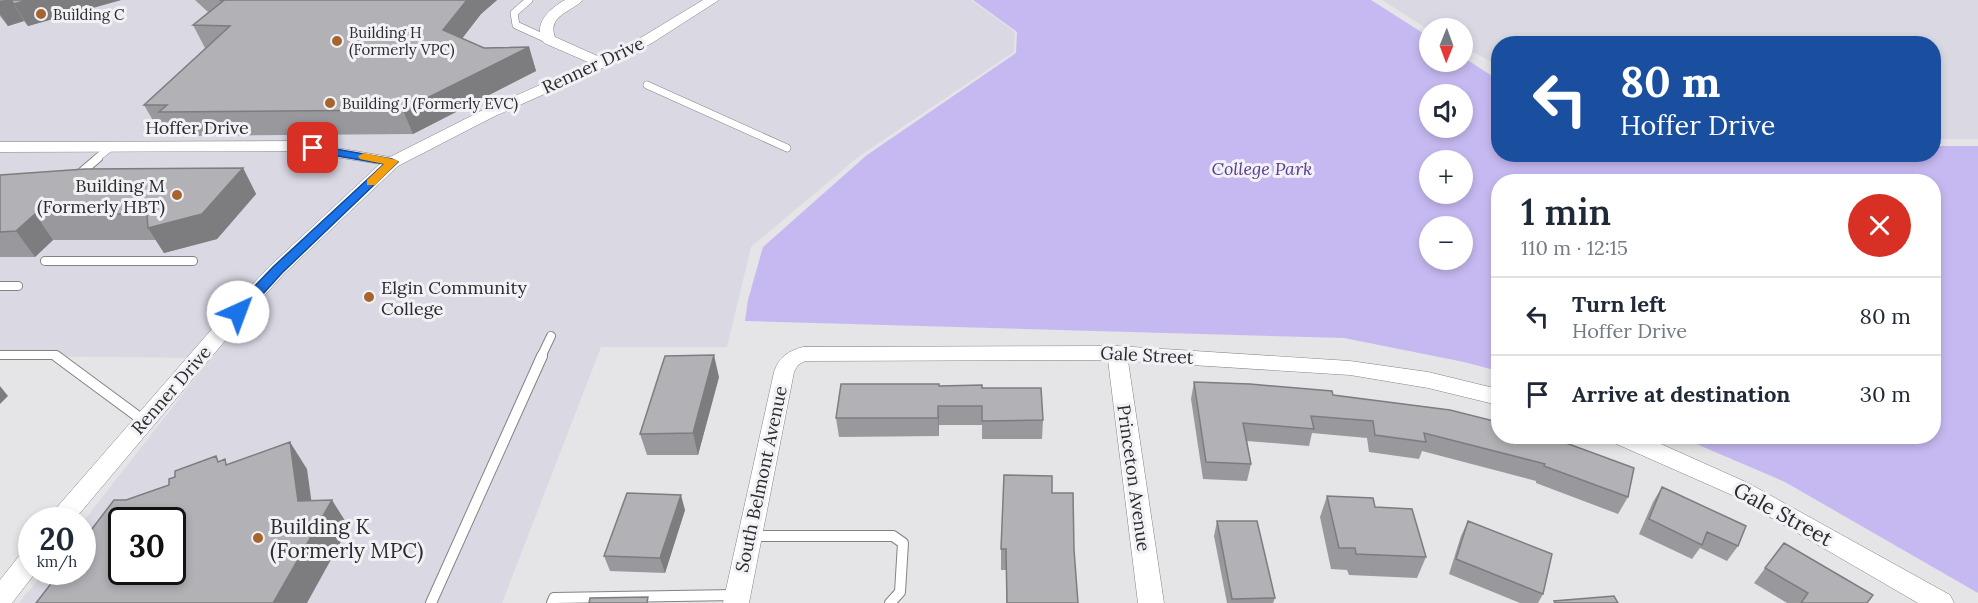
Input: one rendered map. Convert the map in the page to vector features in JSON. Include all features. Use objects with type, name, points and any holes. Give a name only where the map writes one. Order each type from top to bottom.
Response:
[{"type":"street","points":[[576,0],[550,18],[545,29],[549,40],[602,63]]},
{"type":"street","name":"Renner Drive","points":[[71,507],[278,270],[392,162],[487,114],[602,63],[647,40],[712,0]]},
{"type":"street","name":"Hoffer Drive","points":[[2,148],[296,146],[349,153],[392,162]]},
{"type":"street","name":"Gale Street","points":[[792,358],[815,353],[1117,353],[1350,368],[1428,380],[1491,395]]},
{"type":"street","name":"Princeton Avenue","points":[[1117,353],[1151,603]]},
{"type":"street","name":"South Belmont Avenue","points":[[736,599],[784,372],[792,358]]},
{"type":"street","name":"Gale Street","points":[[1638,444],[1740,489],[1941,603]]},
{"type":"street","points":[[0,599],[18,576]]},
{"type":"lane","points":[[529,0],[514,13],[513,21],[516,25],[549,40]]},
{"type":"lane","points":[[647,86],[787,148]]},
{"type":"lane","points":[[67,184],[112,146]]},
{"type":"lane","points":[[45,261],[193,261]]},
{"type":"lane","points":[[0,286],[18,286]]},
{"type":"lane","points":[[431,603],[551,336]]},
{"type":"lane","points":[[0,355],[55,355],[144,422]]},
{"type":"lane","points":[[749,536],[893,536],[903,543],[900,592],[890,603]]},
{"type":"lane","points":[[552,603],[554,598],[736,599]]},
{"type":"shaded area","name":"Elgin Community College","points":[[0,0],[971,0],[1015,32],[1014,52],[858,157],[751,247],[727,347],[601,347],[502,603],[19,603],[34,585],[96,585],[95,507],[211,358],[0,356]]},
{"type":"shaded area","points":[[1382,0],[1978,0],[1978,139],[1941,139],[1941,36],[1491,36],[1491,61],[1473,52],[1473,18],[1419,18],[1419,24]]},
{"type":"green space","name":"College Park","points":[[973,0],[1371,0],[1419,31],[1419,72],[1473,72],[1473,64],[1491,75],[1491,162],[1941,162],[1941,146],[1978,146],[1978,593],[1785,482],[1696,444],[1941,444],[1941,174],[1491,174],[1491,369],[1344,338],[745,321],[748,300],[763,247],[867,155],[1016,53],[1017,32]]},
{"type":"building","points":[[11,0],[27,0],[14,4]]},
{"type":"building","points":[[219,0],[467,0],[443,30],[484,48],[529,47],[403,110],[159,112],[167,105],[144,105],[230,26],[193,25],[223,1]]},
{"type":"building","points":[[243,168],[202,214],[148,228],[147,214],[35,214],[16,231],[0,232],[0,175],[85,169]]},
{"type":"building","points":[[714,355],[693,433],[640,434],[665,356]]},
{"type":"building","points":[[1194,382],[1332,391],[1333,395],[1450,410],[1491,420],[1491,444],[1569,444],[1634,468],[1628,497],[1544,466],[1545,464],[1424,433],[1426,442],[1375,435],[1373,421],[1311,416],[1314,429],[1243,423],[1251,464],[1206,462]]},
{"type":"building","points":[[841,384],[939,384],[939,386],[982,385],[982,388],[1041,388],[1043,420],[982,421],[982,406],[938,406],[938,418],[836,418]]},
{"type":"building","name":"Building K (Formerly MPC)","points":[[290,442],[298,501],[332,500],[273,603],[36,603],[50,585],[96,585],[96,524],[108,508],[108,585],[186,585],[186,507],[109,507],[114,500],[126,500],[169,485],[169,479],[175,477],[175,471],[216,456],[218,462],[225,459],[226,465]]},
{"type":"building","points":[[1004,475],[1052,476],[1052,493],[1073,493],[1078,603],[1007,603],[1006,549],[1001,549]]},
{"type":"building","points":[[1662,487],[1746,526],[1738,546],[1707,532],[1702,545],[1649,519]]},
{"type":"building","points":[[627,493],[681,495],[660,558],[604,556]]},
{"type":"building","points":[[1327,496],[1373,498],[1375,507],[1412,509],[1426,557],[1356,554],[1355,548],[1339,548]]},
{"type":"building","points":[[1217,521],[1257,521],[1275,598],[1232,599]]},
{"type":"building","points":[[1468,521],[1552,554],[1543,594],[1456,559]]},
{"type":"building","points":[[1784,543],[1873,595],[1867,603],[1801,603],[1808,593],[1765,568]]},
{"type":"building","points":[[1614,596],[1618,603],[1555,603],[1554,601]]},
{"type":"building","points":[[648,597],[647,603],[589,603],[590,598]]},
{"type":"slow traffic","points":[[364,156],[392,162],[371,183]]},
{"type":"place","name":"Building C","points":[[41,14]]},
{"type":"place","name":"Building H (Formerly VPC)","points":[[337,41]]},
{"type":"place","name":"Building J (Formerly EVC)","points":[[330,103]]},
{"type":"place","name":"Building M (Formerly HBT)","points":[[177,195]]},
{"type":"place","name":"Elgin Community College","points":[[369,297]]},
{"type":"place","name":"Building K (Formerly MPC)","points":[[258,538]]},
{"type":"route","points":[[238,312],[278,270],[392,162],[313,148]]}]
